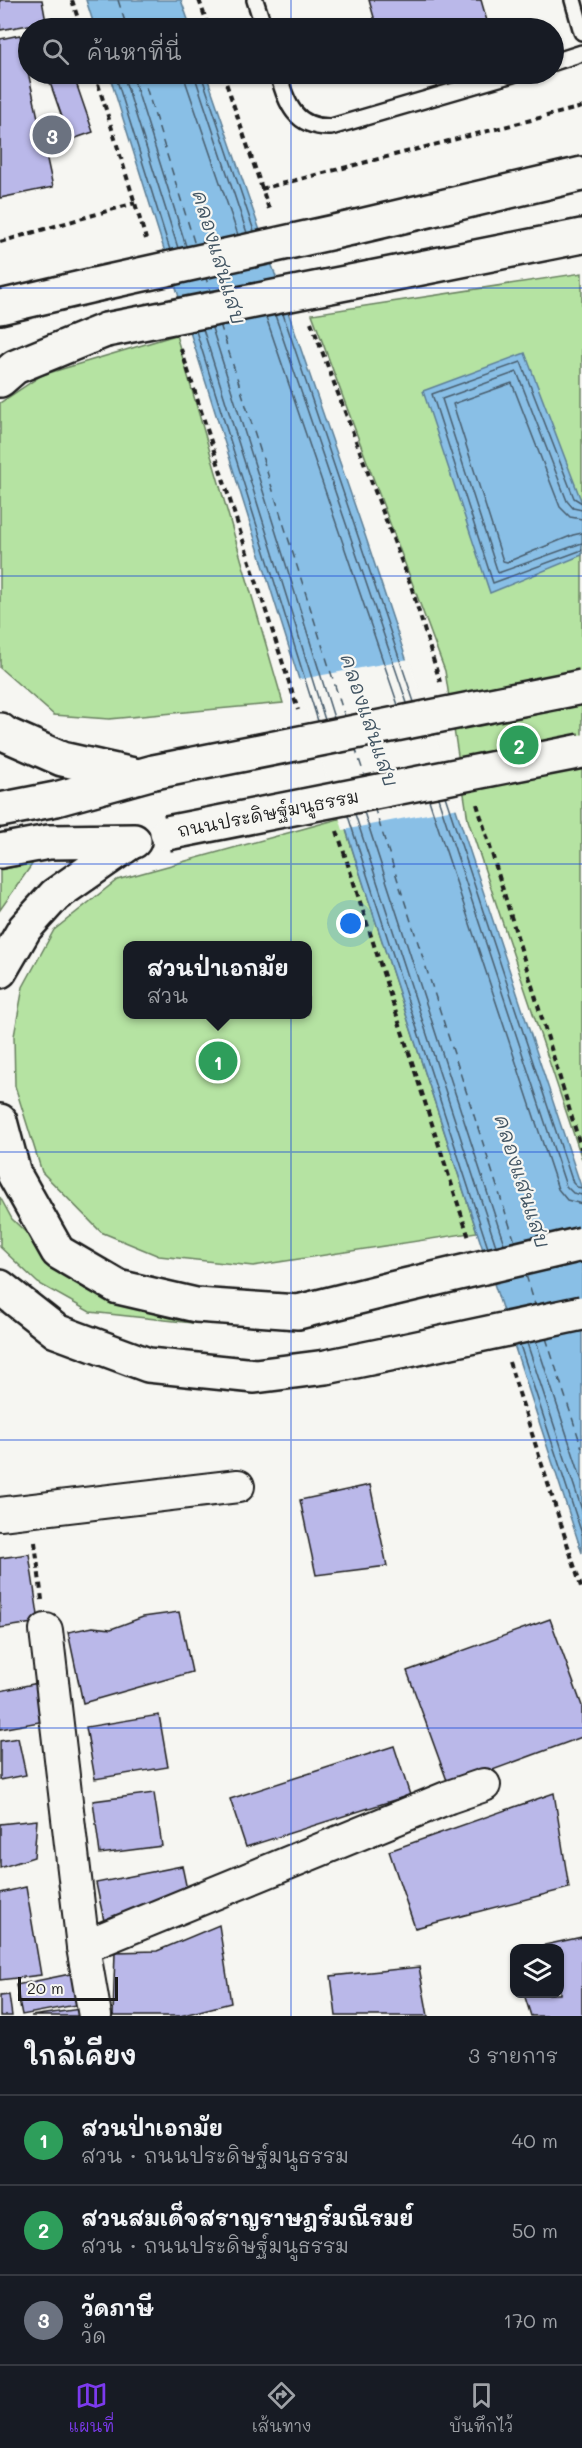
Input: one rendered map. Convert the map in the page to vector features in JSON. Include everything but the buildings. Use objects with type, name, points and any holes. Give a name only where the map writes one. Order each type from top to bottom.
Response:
[{"type":"main road","points":[[0,307],[582,174]]},
{"type":"main road","points":[[0,380],[15,367],[106,330],[582,236]]},
{"type":"main road","points":[[0,810],[56,799],[146,774],[582,687]]},
{"type":"main road","points":[[0,730],[62,759],[146,774]]},
{"type":"main road","name":"ถนนประดิษฐ์มนูธรรม","points":[[131,842],[582,751]]},
{"type":"main road","points":[[0,851],[49,842],[131,842]]},
{"type":"main road","points":[[0,971],[25,928],[55,895],[131,842]]},
{"type":"main road","points":[[0,1121],[14,1174],[57,1252],[118,1287],[196,1305],[298,1312],[582,1244]]},
{"type":"main road","points":[[0,1287],[56,1331],[148,1365],[255,1376],[326,1367],[582,1313]]},
{"type":"street","points":[[0,1514],[238,1486]]},
{"type":"street","points":[[46,1630],[83,1947],[95,2016]]},
{"type":"street","points":[[83,1947],[449,1797],[484,1785]]},
{"type":"lane","points":[[255,0],[261,18]]},
{"type":"lane","points":[[573,0],[582,32]]},
{"type":"lane","points":[[564,59],[582,53]]},
{"type":"lane","points":[[281,84],[285,97],[300,120],[319,127],[331,127],[479,84]]},
{"type":"path","points":[[72,0],[78,18]]},
{"type":"path","points":[[199,0],[205,18]]},
{"type":"path","points":[[226,84],[274,223]]},
{"type":"path","points":[[261,189],[582,107]]},
{"type":"path","points":[[0,242],[135,203]]},
{"type":"path","points":[[307,311],[412,588],[443,692]]},
{"type":"path","points":[[474,795],[582,1151]]},
{"type":"path","points":[[31,1509],[46,1630]]},
{"type":"green space","points":[[582,273],[582,1159],[468,820],[445,671],[312,314]]},
{"type":"green space","points":[[176,335],[283,703],[109,719],[54,715],[0,668],[0,403],[42,375]]},
{"type":"green space","points":[[342,818],[477,1232],[253,1266],[159,1256],[101,1232],[42,1172],[15,1086],[14,1036],[23,987],[54,930],[117,880]]},
{"type":"green space","points":[[33,863],[0,910],[0,870]]},
{"type":"green space","points":[[0,1197],[12,1219],[85,1289],[193,1323],[90,1312],[38,1283],[0,1247]]},
{"type":"water","points":[[86,0],[181,0],[187,18],[92,18]]},
{"type":"water","name":"คลองแสนแสบ","points":[[112,84],[209,84],[366,538],[582,1189],[582,1553],[356,861]]},
{"type":"water","points":[[525,353],[582,503],[582,555],[490,593],[423,391]]},
{"type":"pier","points":[[409,659],[459,808],[343,830],[296,680]]},
{"type":"ferry route","points":[[118,0],[124,18]]},
{"type":"ferry route","points":[[145,84],[195,245]]},
{"type":"ferry route","points":[[205,275],[211,294]]},
{"type":"ferry route","points":[[220,324],[345,717]]},
{"type":"ferry route","points":[[355,747],[365,777]]},
{"type":"ferry route","points":[[374,807],[515,1242]]},
{"type":"ferry route","points":[[526,1275],[536,1308]]},
{"type":"ferry route","points":[[546,1338],[582,1448]]},
{"type":"place","name":"วัดภาษี","points":[[52,135]]},
{"type":"place","name":"สวนสมเด็จสราญราษฎร์มณีรมย์","points":[[519,745]]},
{"type":"place","name":"สวนป่าเอกมัย","points":[[218,1061]]}]
